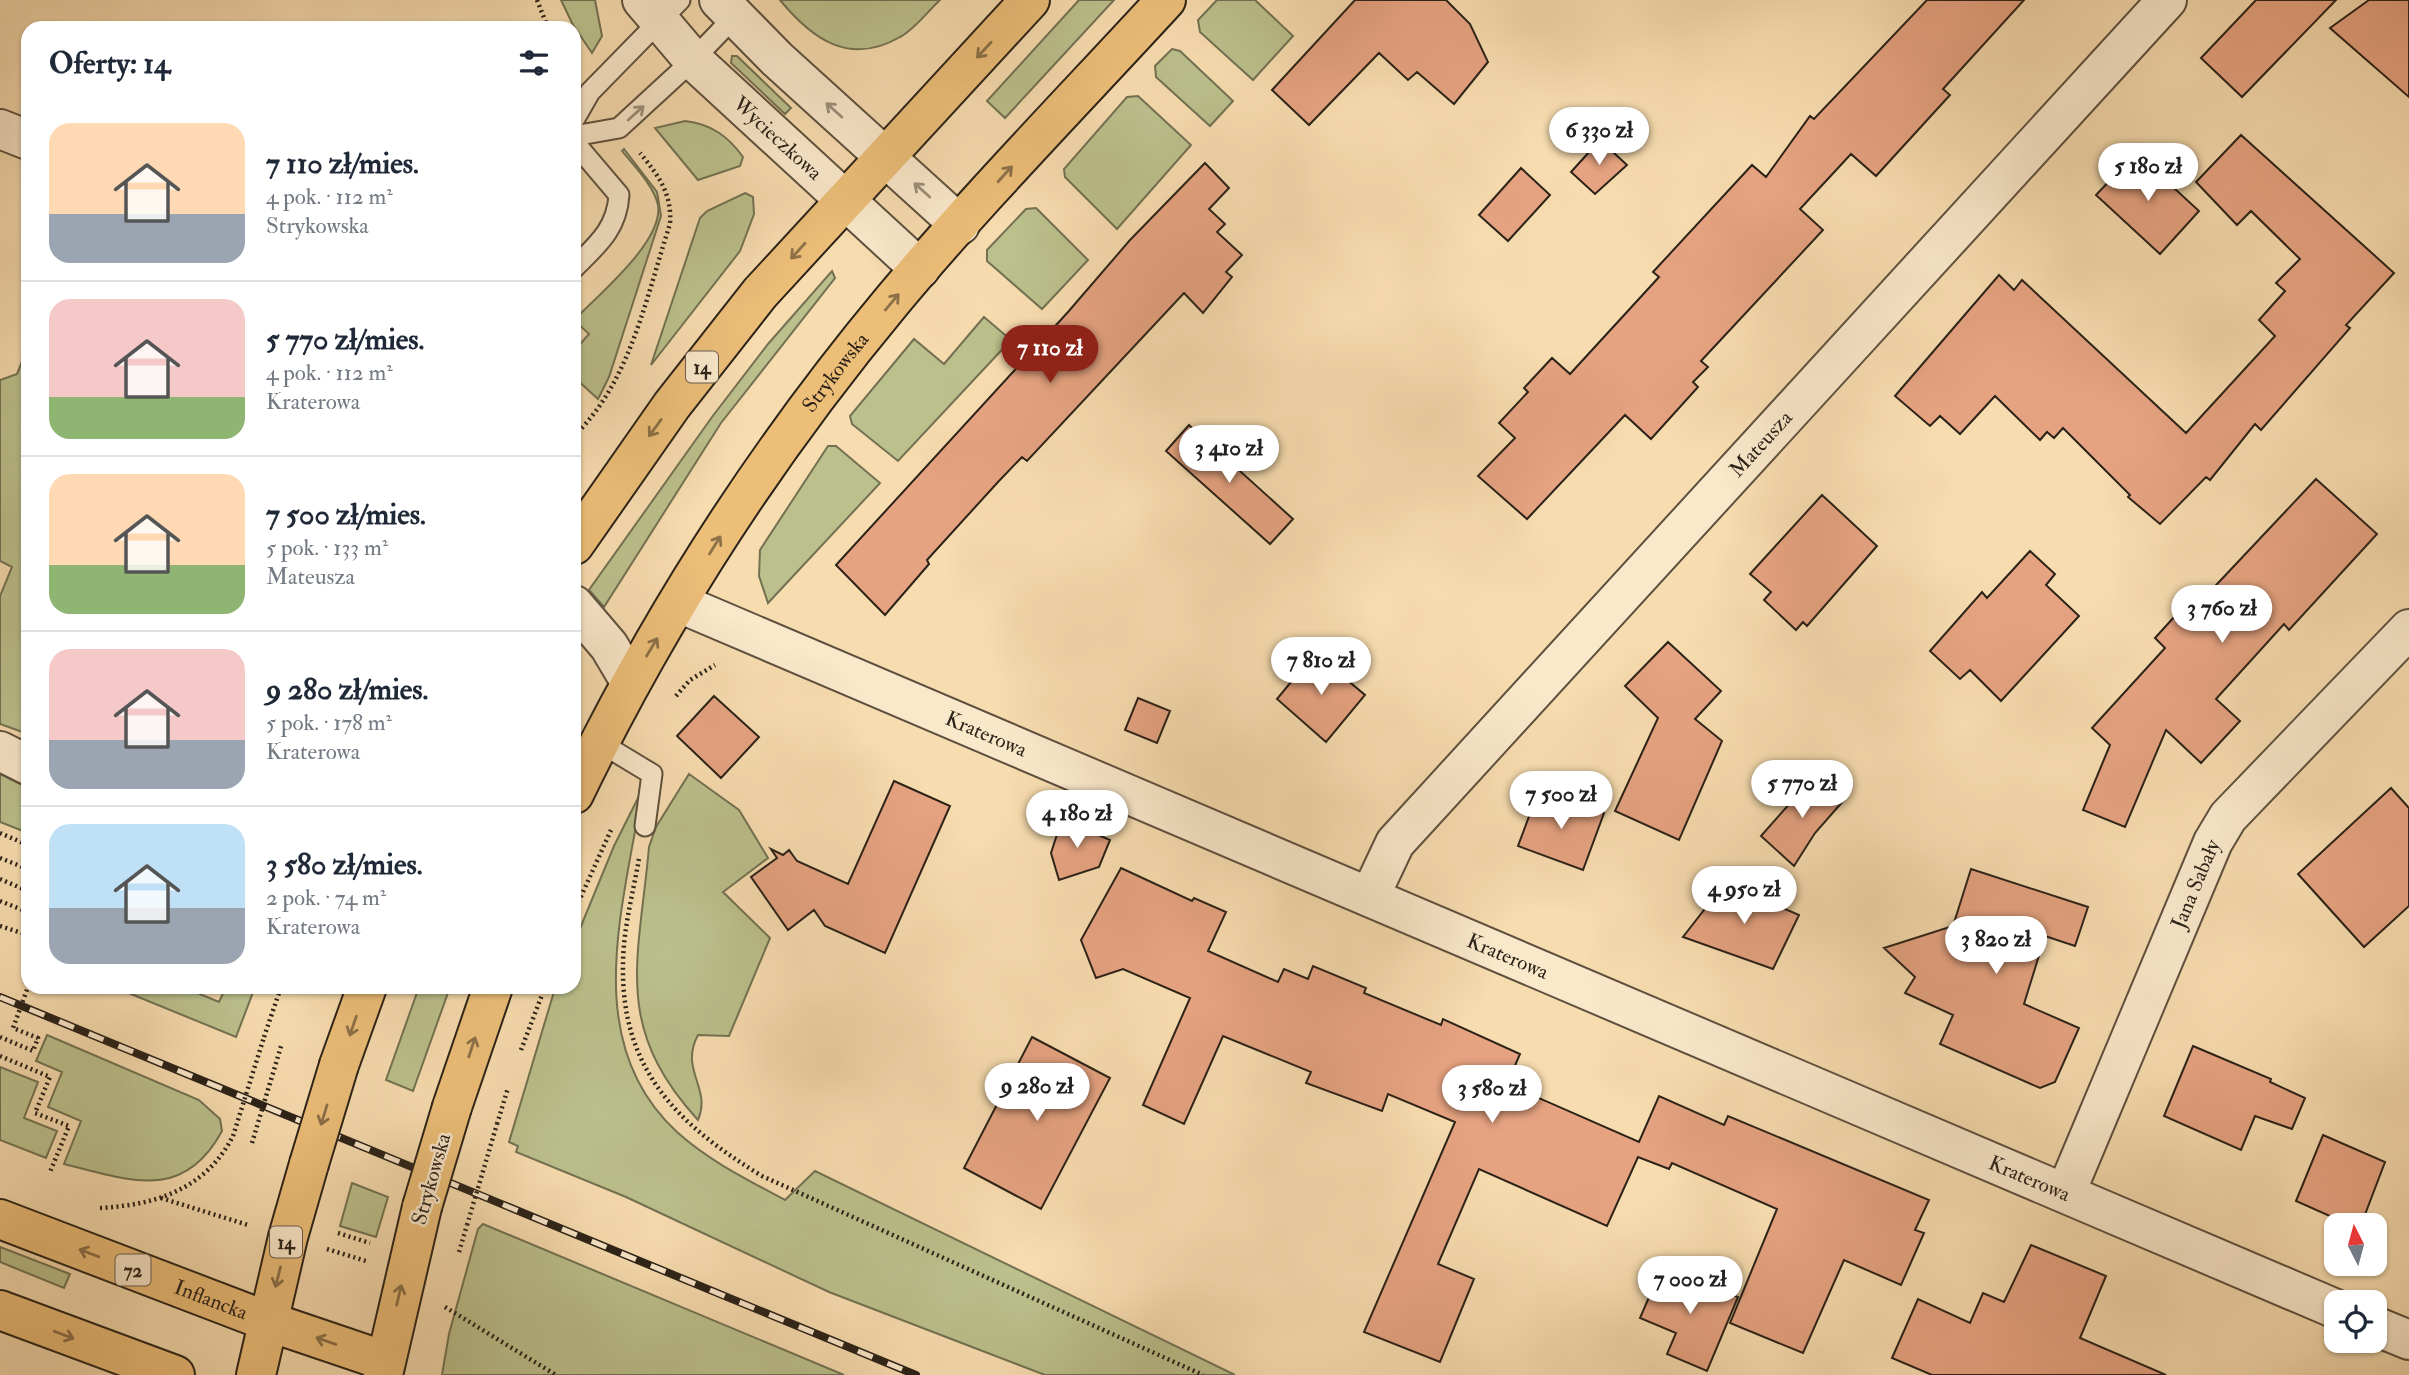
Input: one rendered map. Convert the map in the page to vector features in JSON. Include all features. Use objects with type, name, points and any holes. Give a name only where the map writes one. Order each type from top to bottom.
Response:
[{"type":"main road","name":"14","points":[[581,535],[672,405],[760,293],[1030,0]]},
{"type":"main road","name":"Strykowska","points":[[581,779],[631,683],[679,603],[748,492],[809,405],[920,269],[1166,0]]},
{"type":"main road","name":"14","points":[[256,1375],[267,1321],[309,1164],[365,994]]},
{"type":"main road","name":"Strykowska","points":[[384,1368],[422,1207],[452,1107],[491,994]]},
{"type":"main road","name":"Inflancka","points":[[0,1219],[384,1368]]},
{"type":"main road","points":[[0,1310],[174,1375]]},
{"type":"street","name":"Mateusza","points":[[1370,897],[1395,843],[2167,0]]},
{"type":"street","name":"Wycieczkowa","points":[[660,7],[693,60],[920,269]]},
{"type":"street","points":[[727,8],[960,225]]},
{"type":"street","points":[[0,129],[21,137]]},
{"type":"street","name":"Kraterowa","points":[[679,603],[2324,1304]]},
{"type":"street","points":[[581,613],[609,646],[631,683]]},
{"type":"street","name":"Jana Sabały","points":[[2066,1192],[2213,842],[2228,817],[2409,629]]},
{"type":"street","points":[[0,751],[21,762]]},
{"type":"street","points":[[2387,1331],[2409,1340]]},
{"type":"lane","points":[[581,108],[590,92],[660,7]]},
{"type":"lane","points":[[581,135],[619,128],[693,60],[727,8]]},
{"type":"lane","points":[[581,150],[619,195],[618,212],[611,230],[581,261]]},
{"type":"lane","points":[[599,742],[652,774],[645,826]]},
{"type":"path","points":[[537,0],[545,21]]},
{"type":"path","points":[[645,826],[622,962],[623,1002],[632,1038],[645,1069],[662,1097],[689,1125],[721,1151],[762,1176],[1203,1375]]},
{"type":"path","points":[[0,833],[21,842]]},
{"type":"path","points":[[0,858],[21,866]]},
{"type":"path","points":[[0,879],[21,888]]},
{"type":"path","points":[[0,901],[21,909]]},
{"type":"path","points":[[0,926],[21,933]]},
{"type":"path","points":[[0,1037],[33,1051],[38,1038],[13,1028],[25,994]]},
{"type":"path","points":[[97,1208],[161,1198],[197,1182],[214,1166],[233,1136],[279,994]]},
{"type":"path","points":[[518,1057],[542,994]]},
{"type":"path","points":[[252,1143],[282,1043]]},
{"type":"path","points":[[0,1056],[50,1077],[35,1113],[69,1126],[50,1172]]},
{"type":"path","points":[[467,1225],[510,1080]]},
{"type":"path","points":[[161,1198],[209,1213]]},
{"type":"path","points":[[338,1233],[374,1244]]},
{"type":"path","points":[[333,1251],[369,1262]]},
{"type":"path","points":[[445,1307],[556,1375]]},
{"type":"green space","points":[[561,0],[595,0],[602,36],[592,53],[581,37],[581,21],[571,21]]},
{"type":"green space","points":[[780,0],[940,0],[900,37],[865,49],[849,49],[819,37]]},
{"type":"green space","points":[[1079,0],[1114,0],[1005,118],[987,101]]},
{"type":"green space","points":[[1217,0],[1255,0],[1293,36],[1253,80],[1200,32],[1198,20]]},
{"type":"green space","points":[[1172,49],[1180,51],[1233,101],[1210,126],[1156,77],[1155,66]]},
{"type":"green space","points":[[732,56],[737,56],[791,108],[785,114],[731,63]]},
{"type":"green space","points":[[1138,96],[1191,145],[1117,229],[1065,177],[1064,169],[1127,97]]},
{"type":"green space","points":[[685,121],[711,128],[725,137],[743,157],[740,166],[698,180],[655,128]]},
{"type":"green space","points":[[624,149],[657,192],[661,216],[609,377],[598,399],[581,383],[581,343],[589,334],[581,327],[581,313],[640,251],[651,235],[657,219],[656,198],[643,176],[622,151]]},
{"type":"green space","points":[[745,193],[753,197],[754,214],[740,251],[651,365],[700,218],[707,211]]},
{"type":"green space","points":[[1036,208],[1088,260],[1042,309],[987,261],[987,250],[1026,209]]},
{"type":"green space","points":[[832,271],[835,278],[721,423],[604,607],[589,590],[712,417],[768,344]]},
{"type":"green space","points":[[984,317],[1011,340],[898,461],[852,424],[850,416],[914,339],[944,364]]},
{"type":"green space","points":[[21,364],[21,732],[0,724],[0,596],[12,567],[0,561],[0,380],[17,374]]},
{"type":"green space","points":[[828,446],[836,446],[880,483],[768,603],[759,576],[760,550]]},
{"type":"green space","points":[[0,774],[21,784],[21,830],[0,822]]},
{"type":"green space","points":[[689,774],[739,810],[768,858],[723,892],[770,938],[729,1036],[698,1035],[693,1047],[693,1069],[701,1098],[698,1120],[671,1086],[653,1054],[642,1022],[637,958],[649,847],[656,827]]},
{"type":"green space","points":[[642,790],[620,924],[616,970],[618,1014],[627,1056],[646,1096],[677,1132],[715,1161],[785,1200],[815,1171],[1235,1375],[1045,1375],[829,1292],[626,1197],[516,1152],[518,1146],[509,1142],[553,994],[581,994],[581,926],[614,846]]},
{"type":"green space","points":[[131,994],[200,994],[219,1002],[223,994],[252,994],[236,1037]]},
{"type":"green space","points":[[417,994],[448,994],[413,1091],[386,1080]]},
{"type":"green space","points":[[47,1035],[199,1100],[220,1119],[222,1131],[207,1154],[190,1169],[172,1177],[132,1180],[64,1164],[81,1121],[48,1107],[62,1072],[36,1061]]},
{"type":"green space","points":[[0,1067],[38,1082],[24,1118],[57,1131],[46,1158],[0,1140]]},
{"type":"green space","points":[[352,1183],[388,1197],[376,1237],[340,1226]]},
{"type":"green space","points":[[483,1224],[844,1375],[442,1375],[449,1334],[478,1229]]},
{"type":"green space","points":[[0,1247],[70,1274],[64,1288],[0,1262]]},
{"type":"building","points":[[1355,0],[1446,0],[1470,24],[1488,62],[1454,104],[1417,72],[1408,80],[1379,53],[1309,125],[1272,90]]},
{"type":"building","points":[[1927,0],[2024,0],[1943,89],[1950,95],[1876,176],[1851,154],[1800,209],[1823,230],[1701,361],[1708,367],[1693,382],[1698,387],[1651,439],[1625,415],[1527,519],[1478,476],[1515,438],[1499,423],[1528,392],[1524,388],[1552,358],[1570,374],[1659,277],[1653,272],[1752,165],[1766,177],[1810,116],[1814,119]]},
{"type":"building","points":[[2256,0],[2336,0],[2242,97],[2201,58]]},
{"type":"building","points":[[2369,0],[2409,0],[2409,97],[2330,28]]},
{"type":"building","points":[[2241,135],[2394,273],[2346,325],[2350,328],[2261,430],[2255,424],[2210,480],[2206,477],[2160,524],[2128,497],[2130,495],[2063,428],[2054,438],[2047,432],[2040,440],[1995,396],[1960,434],[1940,416],[1930,426],[1895,396],[1999,275],[2014,290],[2022,280],[2186,433],[2275,336],[2259,320],[2285,291],[2276,283],[2300,259],[2251,211],[2237,225],[2196,182]]},
{"type":"building","points":[[1600,140],[1627,165],[1595,194],[1571,172]]},
{"type":"building","points":[[2136,153],[2199,211],[2160,254],[2096,195]]},
{"type":"building","points":[[1205,163],[1229,188],[1209,209],[1225,224],[1217,232],[1242,255],[1226,272],[1232,277],[1203,313],[1184,293],[1027,461],[1022,457],[998,482],[927,560],[929,564],[885,615],[836,565],[1068,312],[1130,240]]},
{"type":"building","points":[[1521,168],[1550,195],[1508,241],[1479,215]]},
{"type":"building","points":[[1189,425],[1293,519],[1270,544],[1166,451]]},
{"type":"building","points":[[2316,479],[2377,534],[2289,630],[2284,624],[2216,699],[2240,721],[2201,763],[2166,730],[2125,827],[2083,810],[2110,745],[2092,728],[2165,648],[2155,638],[2195,594],[2202,600]]},
{"type":"building","points":[[1822,495],[1877,546],[1807,626],[1803,622],[1796,630],[1764,600],[1771,592],[1750,574]]},
{"type":"building","points":[[2030,551],[2055,574],[2046,585],[2079,616],[2001,701],[1970,670],[1960,679],[1930,651],[1982,592],[1987,598]]},
{"type":"building","points":[[1668,642],[1721,691],[1695,719],[1722,741],[1679,840],[1615,811],[1658,718],[1625,686]]},
{"type":"building","points":[[1315,653],[1365,695],[1326,742],[1277,699]]},
{"type":"building","points":[[714,696],[759,737],[721,778],[677,736]]},
{"type":"building","points":[[1138,698],[1170,711],[1157,743],[1125,730]]},
{"type":"building","points":[[1815,775],[1844,800],[1815,833],[1794,866],[1761,836]]},
{"type":"building","points":[[894,781],[950,806],[885,953],[825,926],[814,910],[788,930],[751,877],[777,858],[771,849],[783,855],[789,850],[797,861],[848,884]]},
{"type":"building","points":[[2391,788],[2409,808],[2409,906],[2364,947],[2298,874]]},
{"type":"building","points":[[1537,795],[1569,807],[1571,802],[1604,813],[1583,870],[1518,846]]},
{"type":"building","points":[[1062,819],[1110,840],[1099,867],[1059,880],[1051,853]]},
{"type":"building","points":[[1121,868],[1192,901],[1194,898],[1226,912],[1208,951],[1278,982],[1284,969],[1308,979],[1313,966],[1366,988],[1364,993],[1441,1025],[1443,1019],[1520,1054],[1507,1084],[1639,1142],[1659,1096],[1724,1125],[1728,1116],[1929,1200],[1915,1230],[1924,1233],[1901,1285],[1844,1260],[1803,1353],[1730,1323],[1777,1209],[1672,1163],[1669,1169],[1638,1157],[1607,1226],[1479,1169],[1438,1264],[1474,1279],[1440,1362],[1364,1332],[1455,1122],[1388,1094],[1382,1111],[1306,1083],[1311,1072],[1223,1036],[1184,1124],[1143,1105],[1190,998],[1123,969],[1096,978],[1081,940]]},
{"type":"building","points":[[1971,869],[2088,907],[2075,946],[2045,936],[2024,1004],[2079,1028],[2055,1082],[2040,1088],[1940,1044],[1953,1015],[1905,993],[1915,977],[1884,948],[1953,926]]},
{"type":"building","points":[[1725,883],[1799,915],[1773,969],[1683,937]]},
{"type":"building","points":[[1032,1037],[1110,1078],[1041,1209],[964,1168]]},
{"type":"building","points":[[2193,1046],[2271,1079],[2270,1082],[2305,1098],[2292,1129],[2255,1116],[2241,1150],[2164,1116]]},
{"type":"building","points":[[2323,1135],[2385,1162],[2366,1213],[2324,1213],[2296,1201]]},
{"type":"building","points":[[2031,1245],[2106,1276],[2080,1338],[2166,1375],[1932,1375],[1892,1358],[1918,1299],[1970,1323],[1983,1293],[2004,1302]]},
{"type":"building","points":[[1662,1267],[1738,1297],[1707,1371],[1667,1354],[1676,1333],[1640,1318]]},
{"type":"railway","points":[[0,997],[916,1375]]}]
